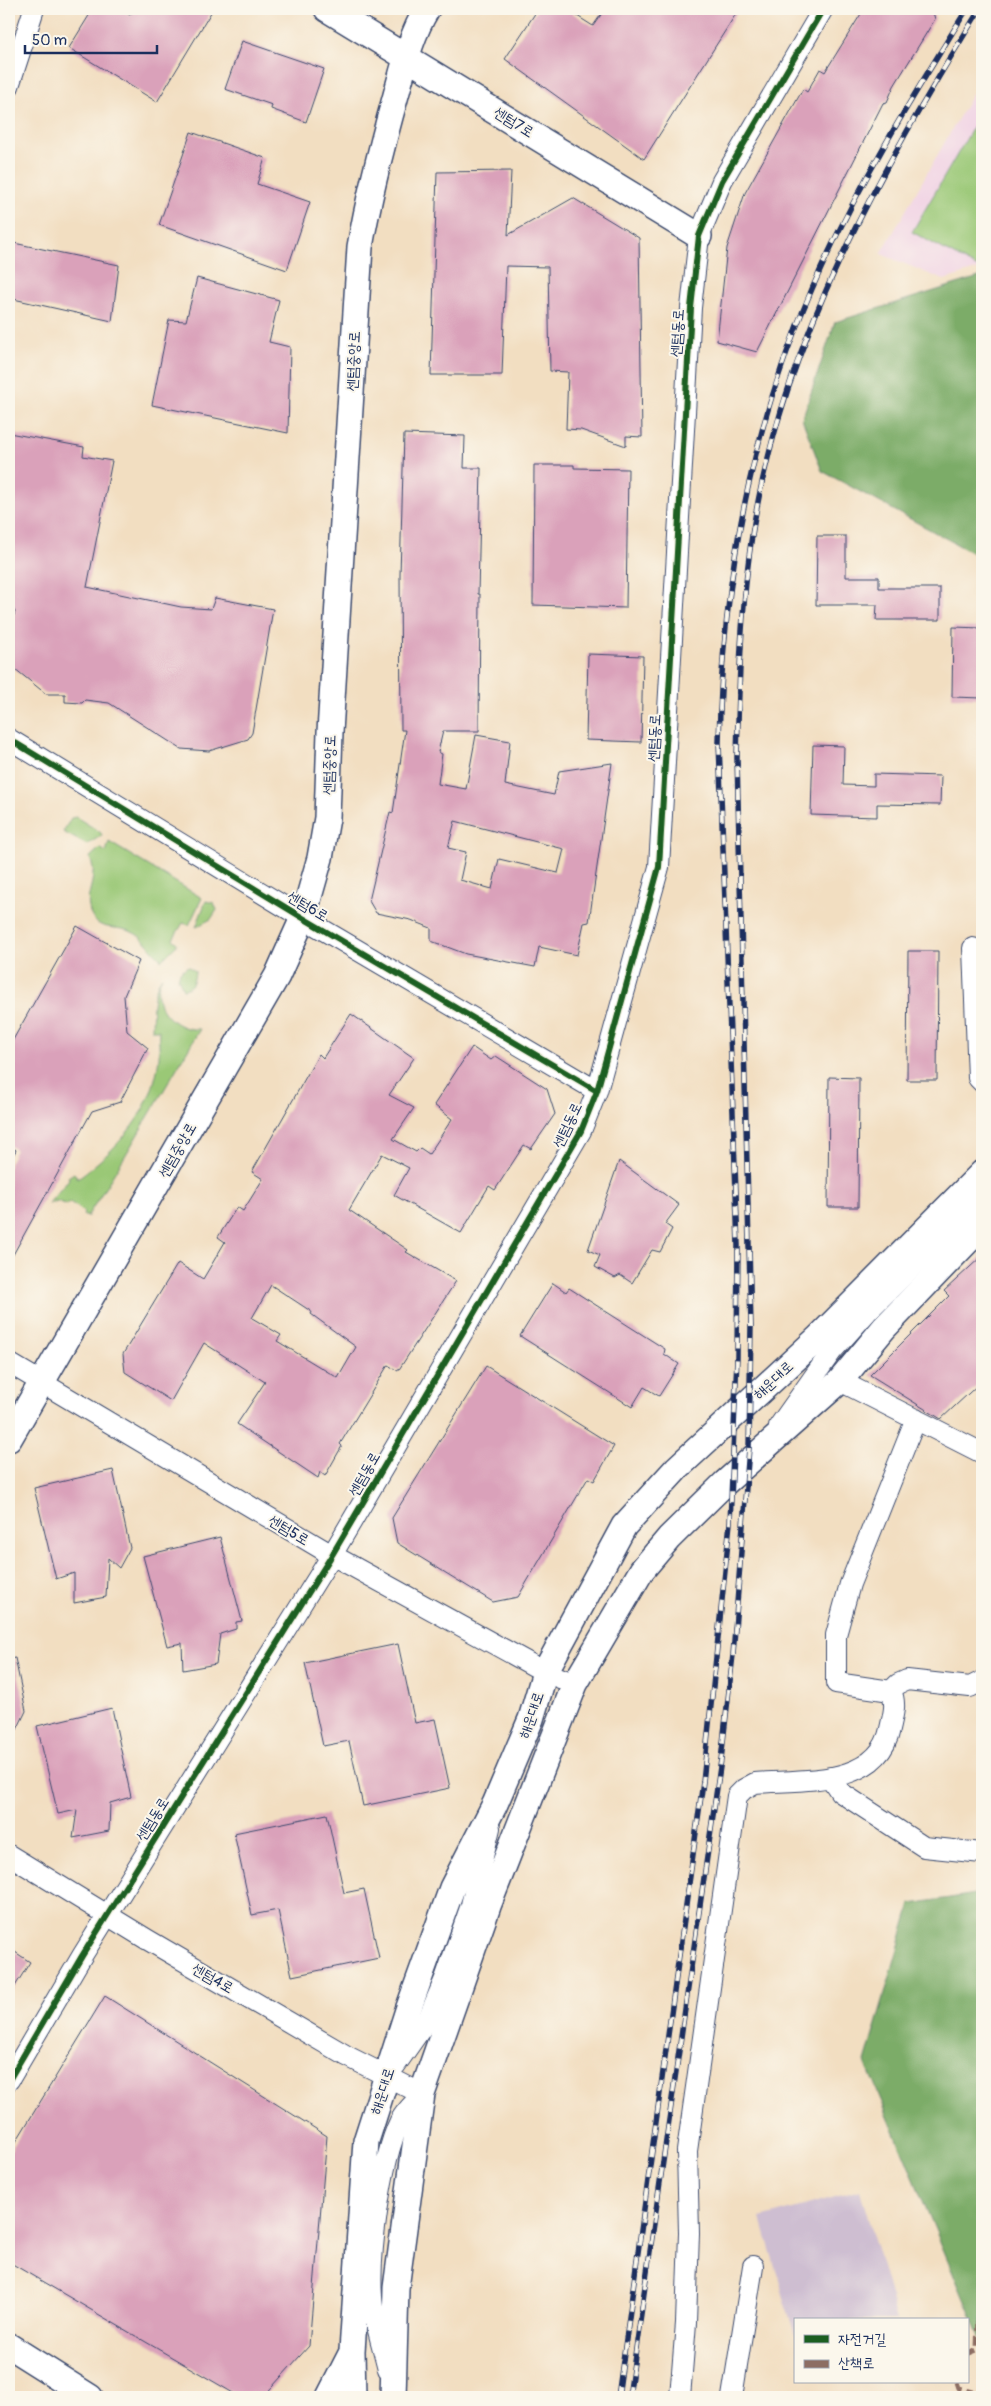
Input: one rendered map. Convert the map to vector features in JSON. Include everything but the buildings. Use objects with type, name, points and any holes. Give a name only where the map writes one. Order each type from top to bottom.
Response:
[{"type":"main road","name":"센텀7로","points":[[327,9],[700,236]]},
{"type":"main road","name":"센텀중앙로","points":[[9,1439],[277,976],[303,918],[320,858],[327,818],[330,732],[360,247],[372,180],[407,56],[426,12]]},
{"type":"main road","name":"해운대로","points":[[353,2397],[352,2352],[366,2141],[408,2010],[452,1888],[495,1804],[531,1719],[545,1672],[624,1526],[677,1468],[817,1339],[982,1173]]},
{"type":"main road","name":"해운대로","points":[[393,2392],[396,2288],[422,2094],[488,1906],[575,1684],[642,1570],[669,1538],[762,1450],[840,1381],[884,1328],[982,1226]]},
{"type":"main road","points":[[9,2346],[90,2397]]},
{"type":"main road","points":[[329,2397],[352,2352]]},
{"type":"main road","points":[[59,2377],[105,2397]]},
{"type":"street","points":[[9,86],[34,9]]},
{"type":"street","name":"센텀동로","points":[[9,2080],[107,1915],[332,1555],[581,1131],[596,1091],[659,867],[691,308],[700,236],[722,181],[823,9]]},
{"type":"street","name":"센텀6로","points":[[9,739],[303,918],[596,1091]]},
{"type":"street","points":[[974,948],[978,1078],[982,1082]]},
{"type":"street","points":[[762,1450],[832,1351],[867,1312],[982,1198]]},
{"type":"street","name":"센텀5로","points":[[9,1363],[332,1555],[545,1672],[575,1684]]},
{"type":"street","points":[[840,1381],[982,1453]]},
{"type":"street","points":[[680,2397],[686,2323],[688,2254],[687,2151],[737,1796],[744,1789],[755,1783],[830,1777],[852,1772],[880,1753],[887,1742],[895,1705],[890,1691],[836,1684],[836,1635],[850,1584],[916,1419]]},
{"type":"street","points":[[890,1691],[898,1684],[907,1680],[970,1687],[982,1681]]},
{"type":"street","points":[[830,1777],[840,1792],[924,1847],[982,1853]]},
{"type":"street","name":"센텀4로","points":[[9,1855],[107,1915],[387,2077],[422,2094]]},
{"type":"street","points":[[732,2397],[753,2266]]},
{"type":"shaded area","points":[[982,77],[982,268],[944,280],[881,254]]},
{"type":"shaded area","points":[[860,2190],[896,2318],[794,2318],[794,2333],[761,2218]]},
{"type":"green space","points":[[982,112],[982,266],[976,267],[912,232]]},
{"type":"green space","points":[[982,276],[982,558],[822,471],[802,419],[835,322]]},
{"type":"green space","points":[[76,817],[102,835],[87,845],[63,832],[71,818]]},
{"type":"green space","points":[[109,842],[202,898],[189,925],[183,923],[173,939],[177,943],[176,946],[161,961],[159,956],[139,936],[126,930],[99,924],[91,915],[88,903],[93,878],[93,867],[90,857],[100,848],[106,852]]},
{"type":"green space","points":[[206,901],[214,903],[217,910],[211,919],[196,927]]},
{"type":"green space","points":[[188,966],[195,971],[194,977],[191,985],[183,989],[178,978],[180,972]]},
{"type":"green space","points":[[162,977],[158,987],[158,996],[165,1014],[181,1026],[190,1029],[200,1029],[87,1217],[83,1215],[84,1212],[70,1202],[67,1205],[57,1201],[49,1203],[69,1179],[68,1177],[74,1173],[78,1178],[107,1154],[120,1141],[142,1111],[156,1076],[159,1057],[159,1030],[152,1030],[152,1016],[154,995]]},
{"type":"green space","points":[[982,1893],[982,2342],[865,2062],[911,1904]]},
{"type":"railway","points":[[618,2397],[703,1782],[730,1523],[737,1358],[738,1245],[719,743],[721,685],[733,569],[743,512],[771,399],[790,343],[812,289],[846,217],[884,146],[967,9]]},
{"type":"railway","points":[[629,2397],[721,1760],[733,1655],[749,1448],[751,1326],[737,758],[743,614],[753,529],[768,458],[788,389],[812,323],[872,195],[906,132],[980,9]]},
{"type":"marked path","points":[[968,2354],[977,2350],[978,2318],[982,2316]]},
{"type":"marked path","points":[[957,2384],[958,2388],[976,2393],[980,2397]]},
{"type":"cycle path","points":[[9,2080],[82,1956],[332,1555],[581,1131],[597,1091],[659,867],[691,308],[699,236],[722,181],[823,9]]},
{"type":"cycle path","points":[[9,739],[303,918],[597,1091]]}]
